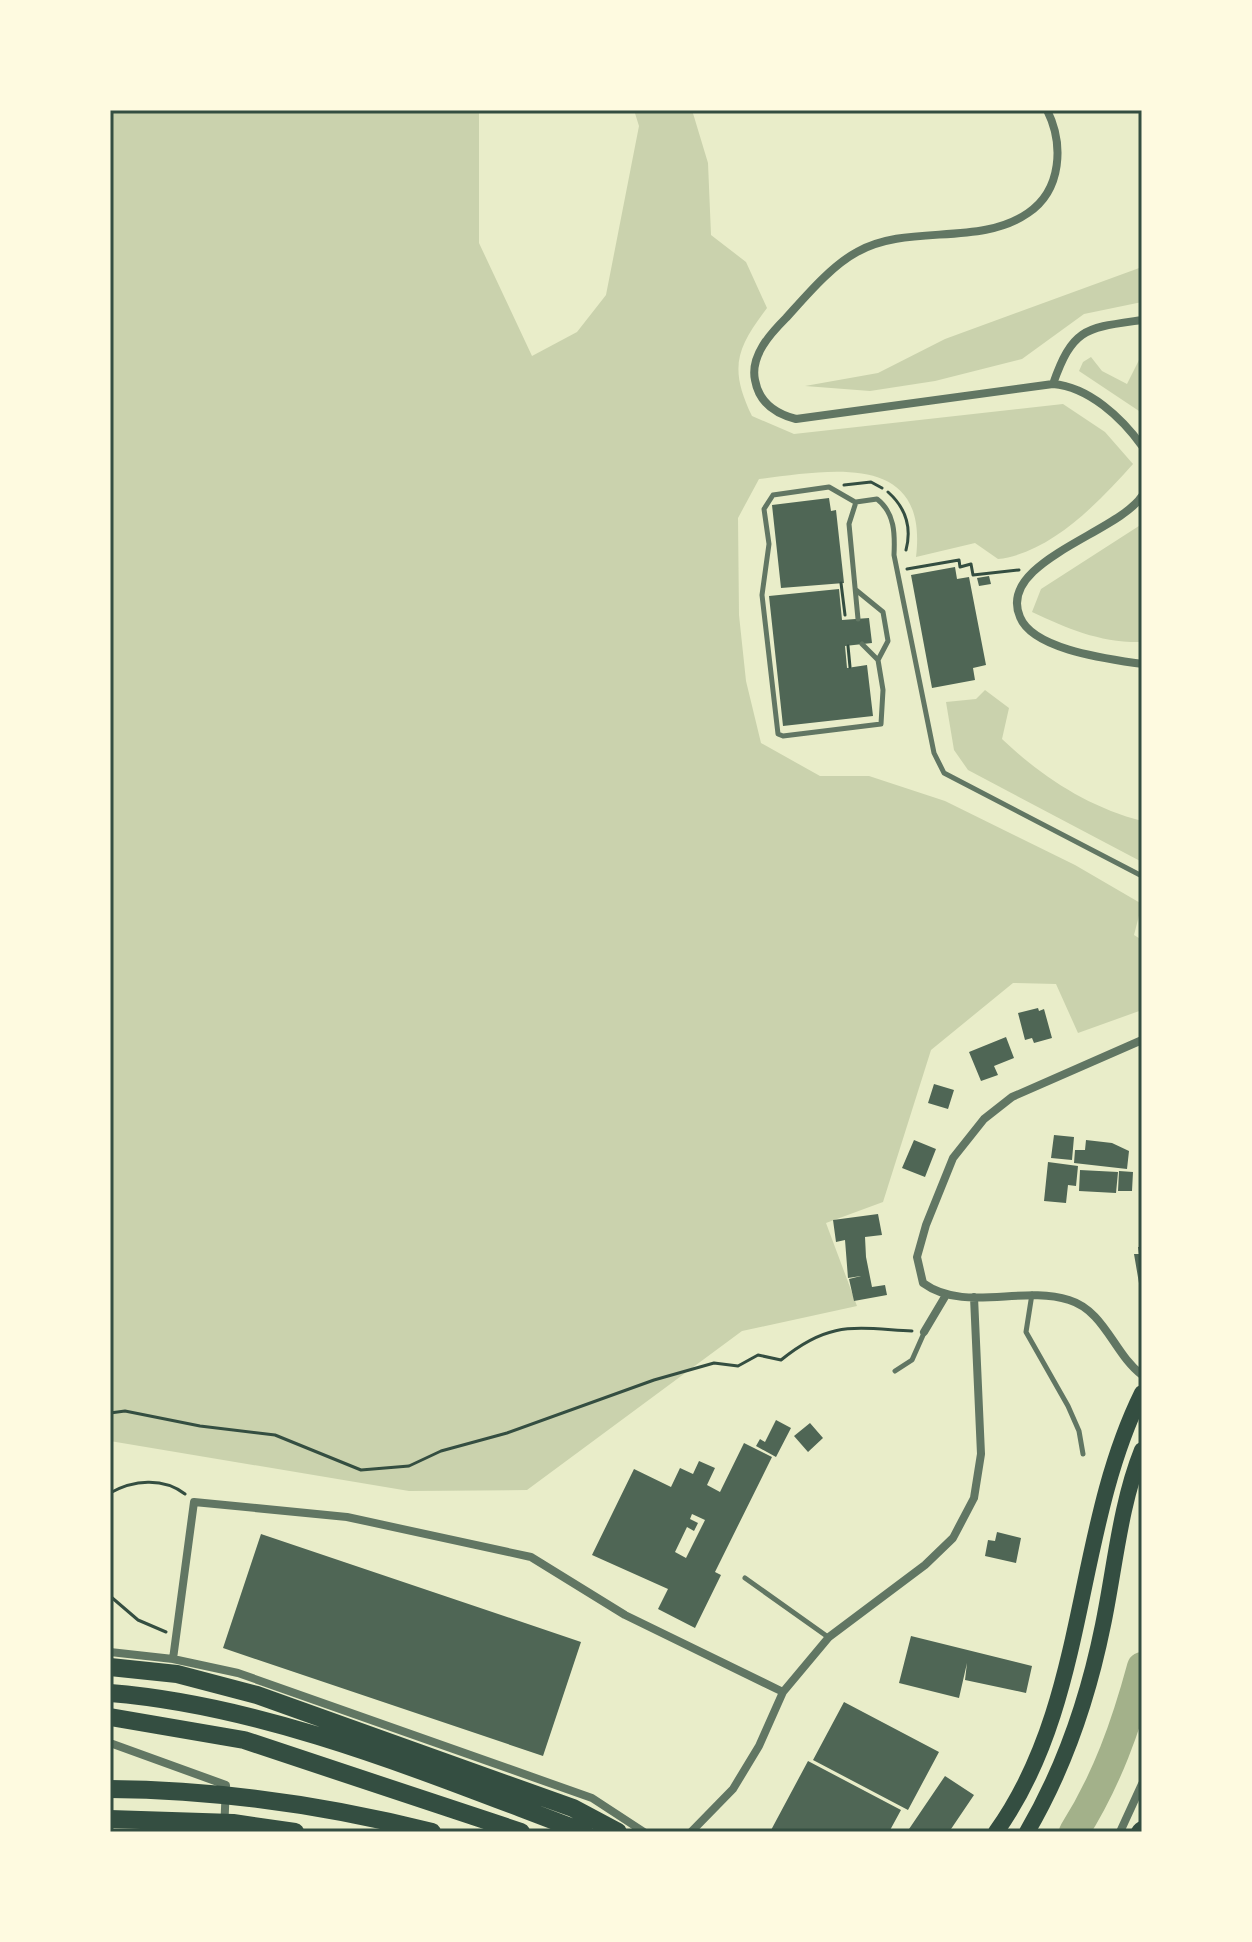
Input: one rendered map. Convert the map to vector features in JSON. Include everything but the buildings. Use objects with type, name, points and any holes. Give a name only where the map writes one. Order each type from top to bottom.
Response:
[{"type":"highway","points":[[110,1667],[177,1674],[257,1695],[573,1808],[618,1832]]},
{"type":"highway","points":[[110,1693],[189,1704],[271,1723],[584,1832]]},
{"type":"highway","points":[[110,1717],[244,1740],[521,1832]]},
{"type":"highway","points":[[110,1789],[177,1790],[290,1801],[432,1832]]},
{"type":"highway","points":[[110,1819],[233,1823],[295,1832]]},
{"type":"main road","points":[[996,1832],[1038,1755],[1063,1686],[1103,1495],[1115,1453],[1142,1393]]},
{"type":"main road","points":[[1027,1832],[1064,1762],[1085,1702],[1116,1550],[1142,1450]]},
{"type":"street","points":[[1047,110],[1059,142],[1058,163],[1049,191],[1029,213],[1005,225],[883,243],[857,252],[779,325],[760,349],[754,377],[764,402],[774,411],[796,419],[1053,384],[1067,385],[1106,408],[1129,428],[1142,446]]},
{"type":"street","points":[[1053,384],[1065,348],[1092,327],[1142,320]]},
{"type":"street","points":[[1142,496],[1124,514],[1026,578],[1016,599],[1022,624],[1032,635],[1059,646],[1142,664]]},
{"type":"street","points":[[1142,1040],[1012,1097],[984,1119],[953,1158],[917,1257],[923,1283],[946,1295],[974,1297],[1032,1293],[1072,1300],[1100,1321],[1130,1366],[1142,1375]]},
{"type":"street","points":[[924,1332],[946,1295]]},
{"type":"street","points":[[691,1832],[733,1789],[759,1746],[783,1692],[829,1637],[925,1565],[953,1538],[974,1498],[981,1454],[974,1297]]},
{"type":"street","points":[[173,1659],[194,1502],[347,1517],[531,1557],[625,1615],[783,1692]]},
{"type":"street","points":[[110,1652],[173,1659],[238,1673],[549,1781],[592,1798],[644,1832]]},
{"type":"street","points":[[110,1743],[226,1785],[224,1832]]},
{"type":"street","points":[[1120,1832],[1142,1784]]},
{"type":"lane","points":[[862,644],[878,660],[883,690],[881,724],[783,736],[778,734],[762,595],[769,544],[764,509],[773,495],[829,487],[856,502],[877,499],[887,509],[894,524],[894,555],[934,753],[944,773],[1142,876]]},
{"type":"lane","points":[[856,502],[849,524],[858,619]]},
{"type":"lane","points":[[856,590],[883,612],[888,641],[878,660]]},
{"type":"lane","points":[[1032,1293],[1026,1332],[1068,1406],[1079,1431],[1083,1454]]},
{"type":"lane","points":[[895,1371],[912,1360],[924,1332]]},
{"type":"lane","points":[[745,1578],[829,1637]]},
{"type":"path","points":[[906,562],[907,570],[959,560],[960,567],[971,564],[973,575],[1002,569]]},
{"type":"path","points":[[933,565],[934,571]]},
{"type":"path","points":[[841,583],[845,620]]},
{"type":"path","points":[[848,646],[850,667]]},
{"type":"path","points":[[110,1413],[125,1411],[200,1426],[275,1435],[361,1470],[409,1466],[441,1451],[507,1433],[654,1380],[714,1363],[738,1366],[758,1355],[781,1360],[808,1338],[841,1328],[924,1332]]},
{"type":"path","points":[[110,1493],[125,1485],[148,1481],[181,1490],[194,1502]]},
{"type":"path","points":[[110,1596],[138,1620],[176,1637]]},
{"type":"green space","points":[[110,110],[479,110],[479,243],[532,356],[577,332],[606,295],[639,126],[634,110],[692,110],[708,163],[711,235],[746,262],[767,308],[748,335],[739,359],[740,385],[752,416],[794,434],[1063,404],[1105,432],[1133,464],[1073,524],[1037,547],[998,559],[975,543],[916,557],[916,523],[907,499],[890,483],[869,475],[815,473],[759,479],[738,518],[739,615],[746,681],[761,743],[820,776],[869,776],[945,801],[1075,865],[1142,904],[1134,935],[1142,940],[1142,1010],[1078,1033],[1056,984],[1013,983],[931,1050],[883,1202],[826,1223],[857,1306],[742,1331],[527,1490],[409,1491],[110,1441]]},
{"type":"green space","points":[[1142,267],[1142,302],[1084,314],[1022,359],[935,381],[870,391],[805,386],[878,373],[945,339]]},
{"type":"green space","points":[[1142,354],[1142,413],[1079,371],[1083,362],[1091,357],[1102,371],[1127,384]]},
{"type":"green space","points":[[1142,524],[1142,642],[1085,634],[1032,612],[1041,589]]},
{"type":"green space","points":[[985,690],[1009,708],[1002,739],[1017,753],[1085,799],[1142,821],[1142,862],[968,770],[954,750],[946,702],[976,699]]},
{"type":"waterway","points":[[1074,1832],[1114,1752],[1142,1667]]}]
